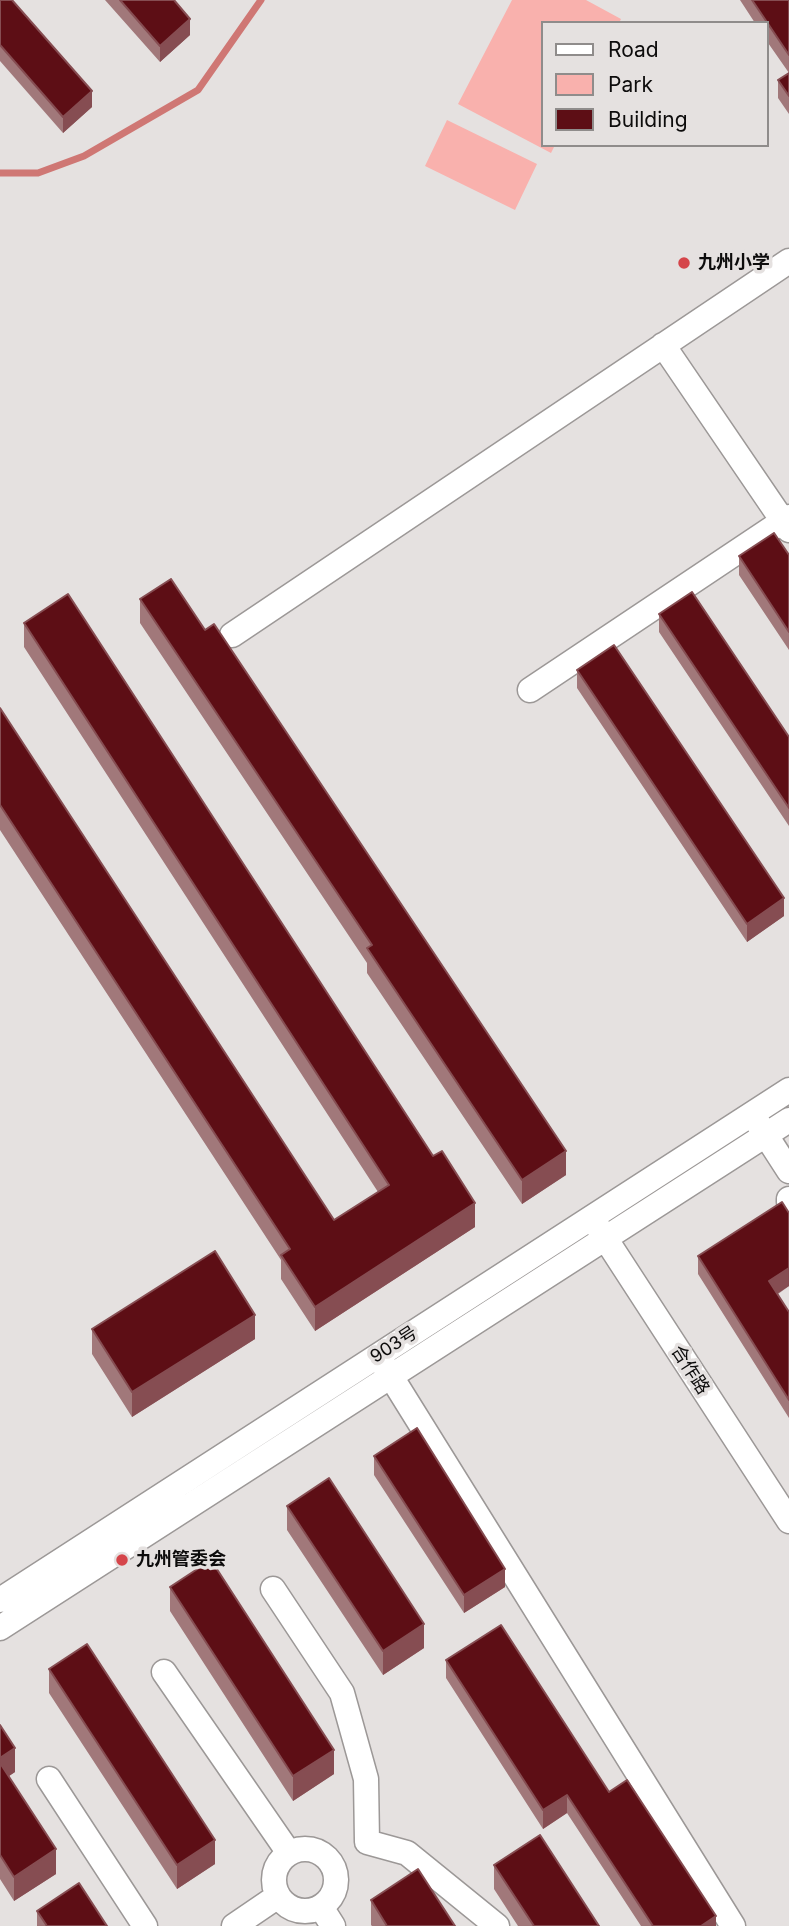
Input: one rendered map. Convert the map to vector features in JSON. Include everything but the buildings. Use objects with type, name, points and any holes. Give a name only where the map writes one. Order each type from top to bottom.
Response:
[{"type":"street","points":[[232,635],[789,261]]},
{"type":"street","points":[[530,690],[787,523],[663,345]]},
{"type":"street","name":"903号","points":[[0,1600],[384,1366],[598,1228],[752,1114],[789,1090]]},
{"type":"street","points":[[752,1114],[789,1171]]},
{"type":"street","points":[[598,1228],[766,1136],[789,1120]]},
{"type":"street","name":"合作路","points":[[598,1228],[789,1521]]},
{"type":"street","points":[[0,1628],[384,1366],[733,1926]]},
{"type":"street","points":[[273,1589],[342,1693],[366,1779],[367,1842]]},
{"type":"street","points":[[164,1672],[289,1853]]},
{"type":"street","points":[[49,1779],[145,1926]]},
{"type":"street","points":[[332,1864],[367,1842],[407,1853],[498,1926]]},
{"type":"street","points":[[313,1849],[324,1855],[332,1864],[336,1875],[336,1888],[327,1917],[286,1905],[278,1896],[274,1884],[275,1872],[280,1861],[289,1853],[313,1849]]},
{"type":"street","points":[[234,1926],[278,1896]]},
{"type":"green space","points":[[512,0],[586,0],[621,19],[540,21],[540,147],[554,147],[551,153],[458,104]]},
{"type":"green space","points":[[447,120],[537,164],[515,210],[425,166]]},
{"type":"waterway","points":[[0,173],[38,173],[84,156],[198,90],[261,0]]},
{"type":"place","name":"九州小学","points":[[684,263]]},
{"type":"place","name":"九州管委会","points":[[122,1560]]}]
